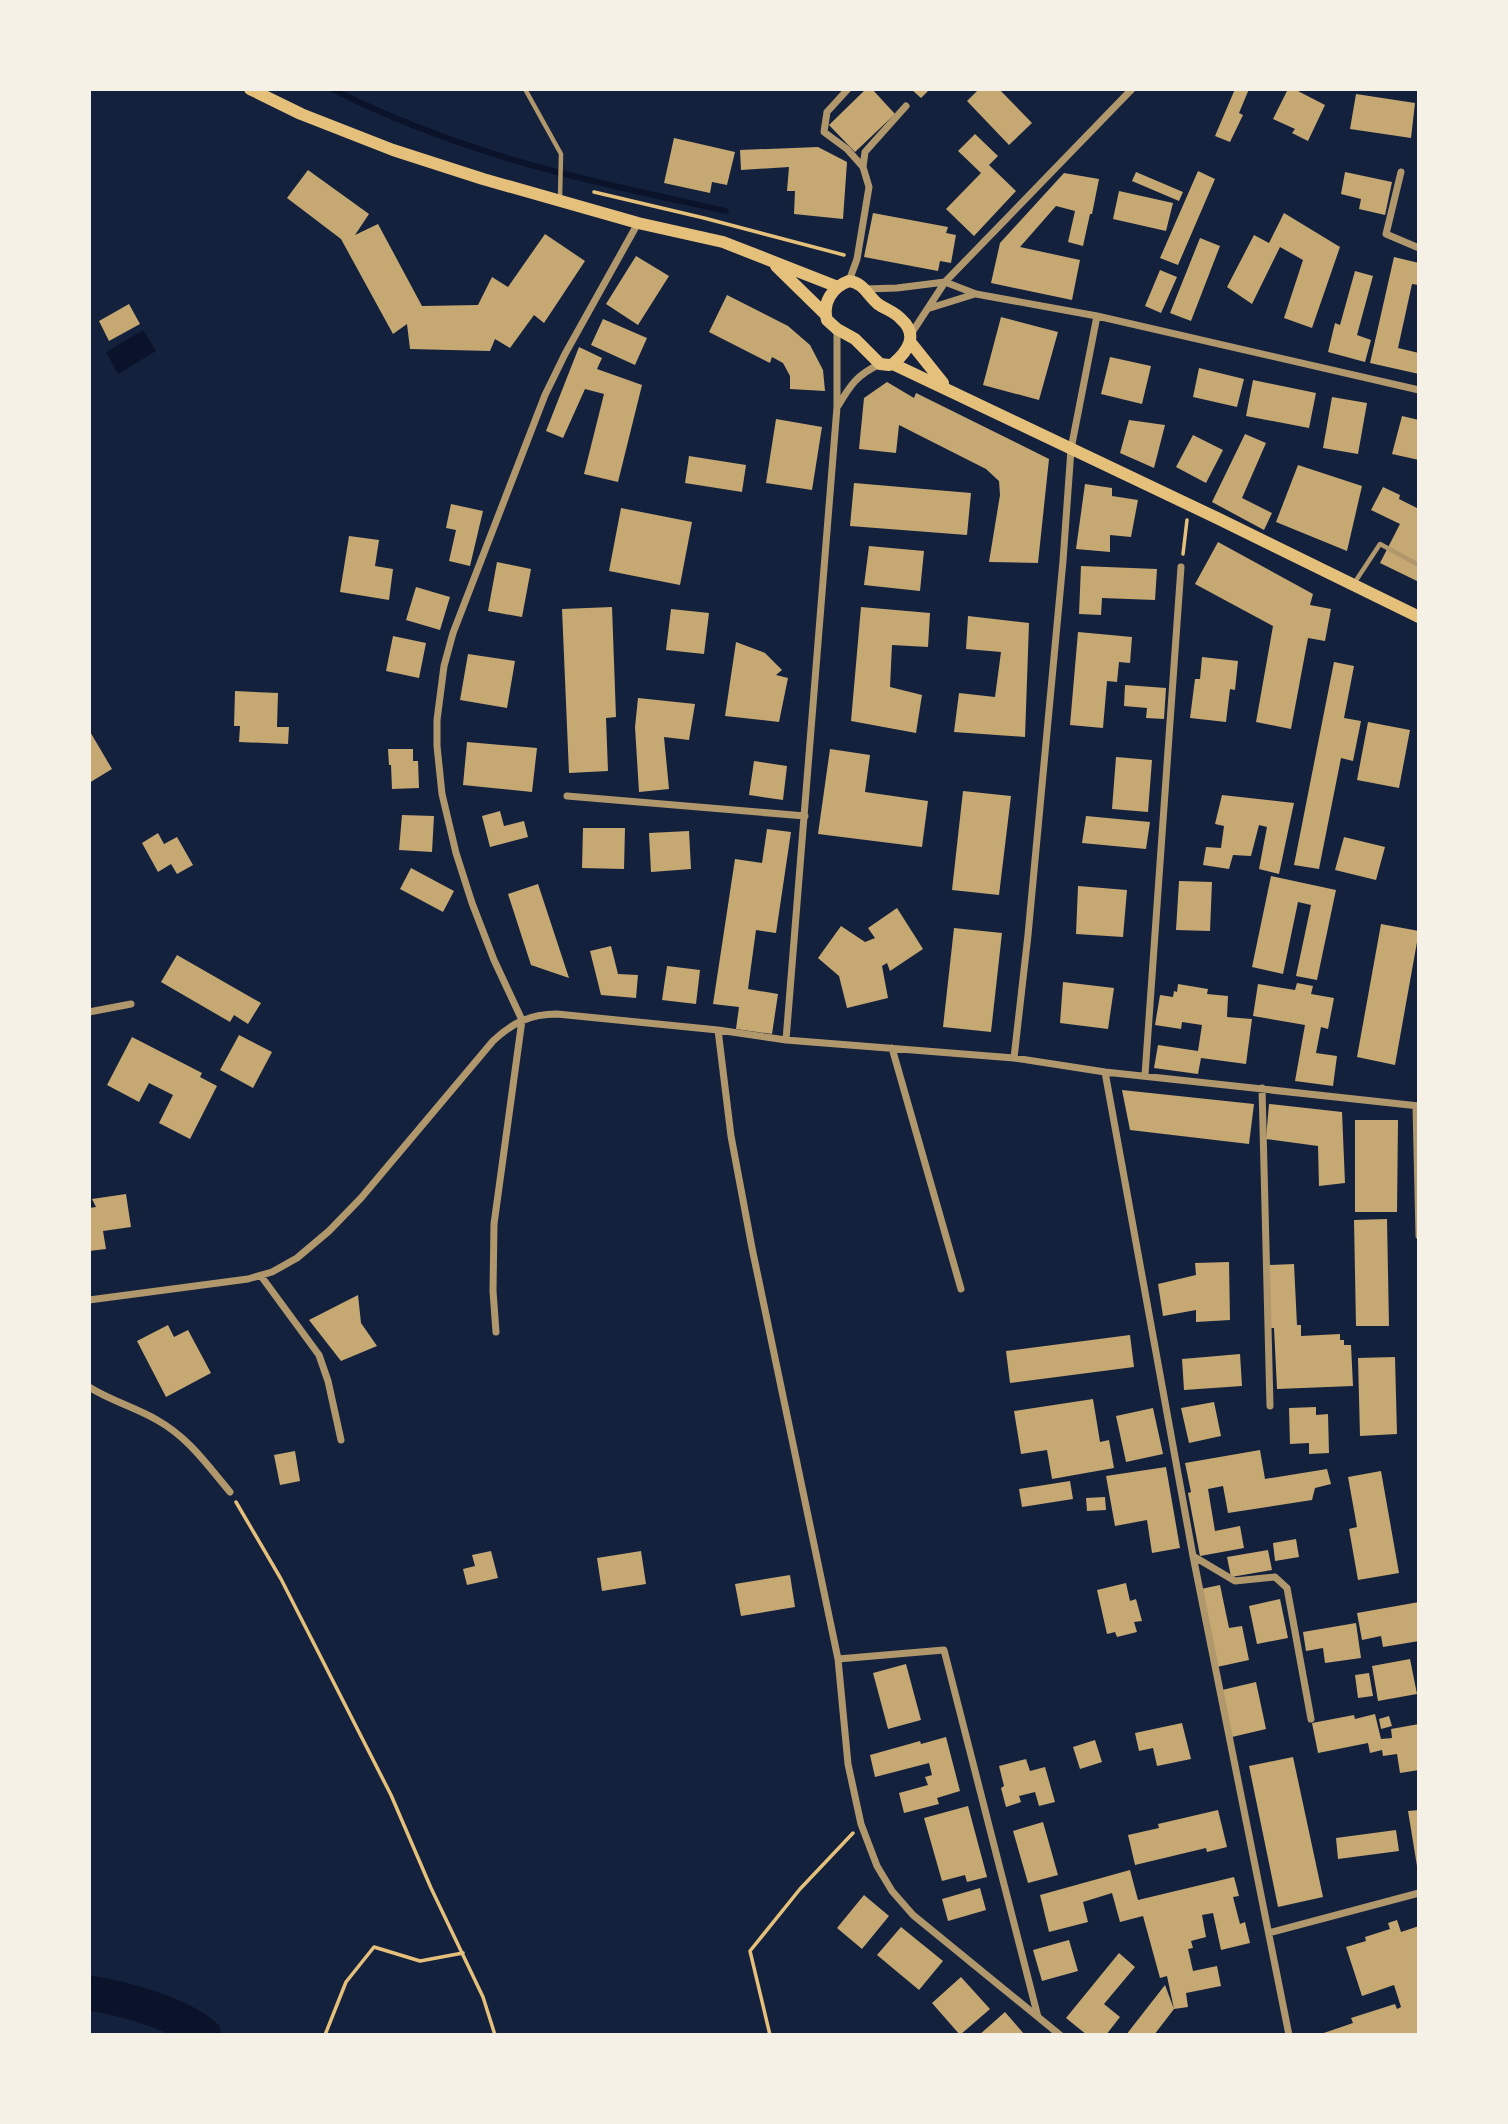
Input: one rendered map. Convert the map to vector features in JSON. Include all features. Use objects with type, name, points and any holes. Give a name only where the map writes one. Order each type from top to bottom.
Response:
[{"type":"main road","points":[[250,89],[301,114],[393,150],[483,179],[638,223],[723,242],[770,261],[843,284],[856,282],[880,305],[902,319],[930,370],[948,389]]},
{"type":"main road","points":[[770,261],[837,329],[855,339],[886,364],[948,389],[1419,617]]},
{"type":"main road","points":[[825,314],[828,299],[843,284]]},
{"type":"main road","points":[[886,364],[911,339]]},
{"type":"street","points":[[848,89],[827,112],[824,132],[863,167]]},
{"type":"street","points":[[911,339],[945,282],[1132,89]]},
{"type":"street","points":[[843,284],[857,259],[869,187],[863,167],[865,152],[906,106]]},
{"type":"street","points":[[1401,172],[1386,234],[1419,248]]},
{"type":"street","points":[[496,1332],[492,1270],[494,1224],[522,1020],[479,923],[456,853],[439,772],[437,720],[444,666],[453,633],[536,417],[555,373],[638,223]]},
{"type":"street","points":[[864,289],[945,282],[976,294],[1097,316],[1419,390]]},
{"type":"street","points":[[929,309],[976,294]]},
{"type":"street","points":[[1014,1058],[1060,603],[1071,449],[1097,316]]},
{"type":"street","points":[[786,1040],[837,407],[837,329]]},
{"type":"street","points":[[837,407],[851,384],[862,373],[886,364]]},
{"type":"street","points":[[1145,1075],[1181,567]]},
{"type":"street","points":[[567,796],[805,816]]},
{"type":"street","points":[[89,1012],[131,1004]]},
{"type":"street","points":[[89,1300],[227,1283],[261,1276],[297,1258],[339,1221],[385,1171],[486,1047],[522,1020],[557,1014],[718,1030],[786,1040],[1014,1058],[1105,1072],[1418,1106],[1419,1236]]},
{"type":"street","points":[[718,1030],[731,1136],[750,1236],[838,1659],[848,1764],[861,1824],[877,1866],[892,1891],[913,1915],[1060,2035]]},
{"type":"street","points":[[892,1048],[961,1289]]},
{"type":"street","points":[[1105,1072],[1193,1556],[1289,2035]]},
{"type":"street","points":[[1262,1088],[1270,1406]]},
{"type":"street","points":[[261,1276],[319,1355],[328,1381],[341,1440]]},
{"type":"street","points":[[89,1387],[106,1398],[157,1420],[187,1441],[230,1492]]},
{"type":"street","points":[[1193,1556],[1235,1581],[1275,1577],[1287,1588],[1311,1719]]},
{"type":"street","points":[[838,1659],[944,1650],[1039,2018]]},
{"type":"street","points":[[1269,1933],[1419,1893]]},
{"type":"lane","points":[[525,89],[561,154],[560,199]]},
{"type":"lane","points":[[1353,584],[1380,544],[1419,565]]},
{"type":"path","points":[[1181,567],[1188,504]]},
{"type":"path","points":[[230,1492],[281,1579],[391,1795],[431,1888],[483,1997],[495,2035]]},
{"type":"path","points":[[770,2035],[750,1951],[800,1889],[861,1824]]},
{"type":"path","points":[[326,2035],[346,1982],[374,1947],[421,1961],[463,1953]]},
{"type":"water","points":[[143,330],[156,351],[118,374],[106,352]]},
{"type":"building","points":[[866,89],[872,89],[895,114],[855,152],[829,125]]},
{"type":"building","points":[[911,89],[930,89],[921,98]]},
{"type":"building","points":[[979,89],[999,89],[1032,123],[1009,145],[967,101]]},
{"type":"building","points":[[1235,89],[1249,89],[1239,113],[1243,115],[1230,142],[1215,136]]},
{"type":"building","points":[[1288,89],[1294,89],[1325,105],[1308,141],[1292,133],[1295,129],[1273,119]]},
{"type":"building","points":[[1356,94],[1415,103],[1411,138],[1350,129]]},
{"type":"building","points":[[975,134],[998,156],[989,165],[1016,191],[974,236],[946,209],[981,173],[958,151]]},
{"type":"building","points":[[674,138],[735,152],[727,185],[712,182],[710,193],[664,183]]},
{"type":"building","points":[[818,147],[847,162],[843,219],[794,214],[795,191],[787,191],[789,167],[741,170],[740,150]]},
{"type":"building","points":[[308,170],[369,214],[355,235],[378,224],[422,306],[478,305],[492,277],[508,287],[545,234],[585,261],[544,323],[534,315],[510,348],[495,339],[490,351],[410,349],[407,324],[393,334],[341,239],[287,198]]},
{"type":"building","points":[[1198,171],[1215,179],[1178,265],[1160,258]]},
{"type":"building","points":[[1136,172],[1183,192],[1179,201],[1132,181]]},
{"type":"building","points":[[1345,172],[1392,182],[1385,215],[1359,209],[1361,199],[1341,194]]},
{"type":"building","points":[[1064,173],[1099,179],[1083,246],[1068,242],[1075,211],[1056,206],[1020,247],[1080,260],[1072,300],[991,283],[1000,243]]},
{"type":"building","points":[[1119,191],[1173,203],[1166,231],[1113,219]]},
{"type":"building","points":[[873,213],[948,227],[946,233],[956,235],[951,263],[940,261],[938,271],[864,257]]},
{"type":"building","points":[[1284,213],[1340,247],[1312,328],[1284,318],[1303,260],[1280,247],[1252,304],[1227,287],[1254,235],[1269,243]]},
{"type":"building","points":[[1200,238],[1220,246],[1191,321],[1170,313]]},
{"type":"building","points":[[636,256],[669,276],[638,325],[606,304]]},
{"type":"building","points":[[1394,257],[1419,263],[1419,285],[1412,284],[1398,348],[1419,353],[1419,374],[1370,363]]},
{"type":"building","points":[[1160,270],[1177,277],[1161,313],[1145,306]]},
{"type":"building","points":[[1355,271],[1373,276],[1357,335],[1371,340],[1365,362],[1328,352],[1335,323],[1340,325]]},
{"type":"building","points":[[727,295],[788,326],[810,345],[823,370],[825,391],[790,389],[790,376],[783,363],[772,357],[770,363],[709,332]]},
{"type":"building","points":[[129,304],[140,324],[109,341],[99,321]]},
{"type":"building","points":[[1001,317],[1058,332],[1039,400],[983,385]]},
{"type":"building","points":[[603,319],[647,338],[635,365],[591,345]]},
{"type":"building","points":[[579,347],[602,358],[597,369],[642,385],[618,482],[584,474],[604,394],[585,389],[563,438],[546,431]]},
{"type":"building","points":[[1110,357],[1151,366],[1142,404],[1101,394]]},
{"type":"building","points":[[1199,368],[1244,379],[1237,407],[1193,397]]},
{"type":"building","points":[[1253,380],[1316,393],[1309,428],[1246,416]]},
{"type":"building","points":[[887,382],[914,398],[916,393],[1049,459],[1038,563],[989,562],[1000,495],[999,481],[986,469],[899,425],[896,453],[859,449],[864,398]]},
{"type":"building","points":[[1332,397],[1367,403],[1358,454],[1323,448]]},
{"type":"building","points":[[1402,416],[1419,420],[1419,460],[1392,454]]},
{"type":"building","points":[[776,419],[822,427],[812,490],[766,483]]},
{"type":"building","points":[[1129,420],[1165,425],[1154,468],[1120,453]]},
{"type":"building","points":[[1245,434],[1266,443],[1242,498],[1272,513],[1264,530],[1212,502]]},
{"type":"building","points":[[1193,435],[1223,450],[1206,483],[1176,467]]},
{"type":"building","points":[[689,456],[746,465],[742,492],[685,483]]},
{"type":"building","points":[[1298,465],[1362,486],[1347,551],[1276,522]]},
{"type":"building","points":[[854,483],[971,493],[967,535],[850,526]]},
{"type":"building","points":[[1085,484],[1112,488],[1112,496],[1138,500],[1131,537],[1110,535],[1110,552],[1076,549]]},
{"type":"building","points":[[1383,487],[1419,509],[1419,582],[1380,563],[1400,524],[1371,510]]},
{"type":"building","points":[[451,504],[483,511],[470,566],[449,561],[456,530],[446,528]]},
{"type":"building","points":[[621,508],[692,522],[680,585],[609,571]]},
{"type":"building","points":[[349,536],[379,540],[375,566],[393,569],[389,600],[340,592]]},
{"type":"building","points":[[1218,542],[1313,594],[1310,605],[1331,609],[1325,641],[1308,638],[1291,729],[1256,722],[1273,626],[1195,584]]},
{"type":"building","points":[[869,546],[924,551],[920,591],[864,585]]},
{"type":"building","points":[[497,562],[531,569],[522,617],[488,611]]},
{"type":"building","points":[[1081,566],[1157,569],[1155,600],[1102,598],[1101,615],[1079,614]]},
{"type":"building","points":[[416,587],[450,597],[440,630],[406,620]]},
{"type":"building","points":[[612,607],[616,717],[606,718],[608,771],[569,773],[562,609]]},
{"type":"building","points":[[861,607],[930,613],[928,647],[892,645],[890,687],[922,695],[916,733],[851,721]]},
{"type":"building","points":[[671,609],[709,613],[704,654],[666,650]]},
{"type":"building","points":[[968,616],[1029,623],[1025,737],[954,732],[959,693],[995,697],[1001,652],[966,649]]},
{"type":"building","points":[[1078,632],[1132,637],[1130,663],[1119,662],[1117,682],[1107,681],[1103,728],[1070,725]]},
{"type":"building","points":[[393,636],[426,643],[419,678],[386,671]]},
{"type":"building","points":[[736,642],[765,653],[782,670],[776,675],[788,678],[779,722],[725,716]]},
{"type":"building","points":[[468,654],[515,661],[507,708],[460,700]]},
{"type":"building","points":[[1202,657],[1238,661],[1235,690],[1230,689],[1226,722],[1190,718],[1195,679],[1200,679]]},
{"type":"building","points":[[1334,662],[1354,666],[1344,718],[1361,721],[1353,761],[1341,758],[1319,869],[1294,865]]},
{"type":"building","points":[[1125,685],[1166,688],[1164,719],[1146,718],[1147,708],[1124,706]]},
{"type":"building","points":[[235,691],[278,693],[277,727],[289,727],[288,744],[239,742],[240,726],[234,726]]},
{"type":"building","points":[[638,698],[695,704],[689,740],[664,737],[669,789],[639,792],[635,727]]},
{"type":"building","points":[[1368,722],[1410,730],[1399,788],[1357,780]]},
{"type":"building","points":[[89,730],[112,769],[89,783]]},
{"type":"building","points":[[467,742],[537,748],[532,792],[463,785]]},
{"type":"building","points":[[388,749],[413,749],[413,761],[418,761],[419,788],[392,789]]},
{"type":"building","points":[[830,749],[870,755],[865,792],[928,801],[922,847],[818,834]]},
{"type":"building","points":[[1116,757],[1152,760],[1148,812],[1112,809]]},
{"type":"building","points":[[754,761],[787,766],[783,800],[749,795]]},
{"type":"building","points":[[963,791],[1011,796],[999,895],[952,890]]},
{"type":"building","points":[[1222,795],[1294,803],[1279,874],[1259,869],[1267,827],[1259,825],[1251,856],[1233,855],[1229,869],[1203,865],[1206,847],[1221,848],[1224,826],[1215,824]]},
{"type":"building","points":[[500,811],[504,826],[524,821],[528,837],[490,847],[482,816]]},
{"type":"building","points":[[402,815],[434,816],[432,852],[399,850]]},
{"type":"building","points":[[1086,816],[1150,822],[1146,849],[1082,843]]},
{"type":"building","points":[[583,828],[625,828],[624,869],[582,868]]},
{"type":"building","points":[[767,829],[791,832],[776,933],[756,930],[748,989],[778,994],[772,1034],[736,1029],[739,1007],[713,1004],[735,859],[762,863]]},
{"type":"building","points":[[689,831],[691,869],[651,872],[649,833]]},
{"type":"building","points":[[158,833],[164,844],[177,837],[193,865],[177,874],[171,864],[158,872],[142,843]]},
{"type":"building","points":[[1344,837],[1385,847],[1376,880],[1335,870]]},
{"type":"building","points":[[411,868],[454,891],[443,912],[400,889]]},
{"type":"building","points":[[1271,876],[1336,890],[1317,980],[1296,976],[1311,905],[1298,902],[1283,974],[1252,967]]},
{"type":"building","points":[[1179,881],[1212,882],[1210,931],[1176,930]]},
{"type":"building","points":[[538,884],[569,978],[531,965],[508,894]]},
{"type":"building","points":[[1078,886],[1127,890],[1123,937],[1076,934]]},
{"type":"building","points":[[897,908],[923,949],[890,971],[887,963],[882,966],[888,998],[847,1008],[839,976],[818,958],[841,926],[865,942],[875,938],[868,928]]},
{"type":"building","points":[[1381,924],[1419,931],[1395,1065],[1357,1057]]},
{"type":"building","points":[[954,928],[1002,933],[991,1032],[943,1027]]},
{"type":"building","points":[[611,946],[618,974],[638,975],[636,998],[601,995],[590,951]]},
{"type":"building","points":[[177,955],[261,1003],[248,1024],[234,1015],[230,1022],[161,982]]},
{"type":"building","points":[[667,966],[700,970],[696,1004],[662,1000]]},
{"type":"building","points":[[1063,982],[1114,988],[1108,1029],[1060,1023]]},
{"type":"building","points":[[1297,983],[1313,986],[1311,994],[1334,998],[1328,1029],[1321,1027],[1316,1053],[1337,1056],[1333,1086],[1295,1081],[1305,1025],[1253,1016],[1258,984],[1295,990]]},
{"type":"building","points":[[1178,984],[1208,989],[1207,994],[1228,996],[1227,1017],[1252,1019],[1246,1064],[1201,1058],[1198,1074],[1154,1068],[1158,1045],[1198,1051],[1202,1025],[1182,1022],[1181,1029],[1155,1025],[1160,995],[1173,997]]},
{"type":"building","points":[[239,1035],[272,1052],[253,1088],[220,1070]]},
{"type":"building","points":[[132,1037],[202,1073],[200,1077],[217,1086],[190,1139],[159,1123],[173,1095],[149,1083],[139,1102],[107,1085]]},
{"type":"building","points":[[1122,1090],[1254,1104],[1249,1144],[1130,1130]]},
{"type":"building","points":[[1269,1104],[1342,1112],[1345,1183],[1319,1186],[1318,1146],[1266,1139]]},
{"type":"building","points":[[1355,1120],[1398,1120],[1397,1212],[1355,1212]]},
{"type":"building","points":[[126,1194],[131,1227],[103,1231],[106,1249],[89,1251],[89,1208],[96,1207],[92,1199]]},
{"type":"building","points":[[1387,1219],[1389,1326],[1356,1326],[1354,1220]]},
{"type":"building","points":[[1229,1262],[1230,1320],[1196,1322],[1196,1310],[1163,1316],[1158,1284],[1196,1275],[1195,1263]]},
{"type":"building","points":[[1294,1264],[1297,1325],[1301,1325],[1301,1336],[1340,1334],[1344,1345],[1351,1345],[1353,1386],[1277,1389],[1268,1265]]},
{"type":"building","points":[[358,1295],[361,1323],[377,1346],[341,1361],[309,1320]]},
{"type":"building","points":[[168,1325],[174,1337],[188,1330],[211,1373],[166,1397],[137,1341]]},
{"type":"building","points":[[1130,1335],[1134,1367],[1010,1383],[1006,1351]]},
{"type":"building","points":[[1240,1354],[1242,1386],[1184,1390],[1182,1359]]},
{"type":"building","points":[[1395,1357],[1397,1434],[1360,1436],[1358,1358]]},
{"type":"building","points":[[1093,1399],[1100,1442],[1109,1440],[1114,1468],[1052,1479],[1047,1450],[1021,1454],[1014,1411]]},
{"type":"building","points":[[1214,1402],[1221,1436],[1189,1443],[1181,1408]]},
{"type":"building","points":[[1316,1407],[1316,1415],[1328,1414],[1329,1453],[1309,1454],[1309,1443],[1290,1444],[1289,1408]]},
{"type":"building","points":[[1153,1408],[1163,1454],[1126,1462],[1116,1416]]},
{"type":"building","points":[[1260,1450],[1265,1479],[1327,1469],[1331,1484],[1315,1488],[1312,1500],[1228,1513],[1223,1486],[1208,1489],[1215,1531],[1240,1526],[1244,1548],[1200,1556],[1185,1463]]},
{"type":"building","points":[[295,1451],[300,1481],[280,1485],[274,1455]]},
{"type":"building","points":[[1166,1467],[1180,1548],[1152,1553],[1147,1520],[1115,1526],[1106,1476]]},
{"type":"building","points":[[1381,1471],[1399,1573],[1358,1580],[1349,1529],[1357,1527],[1348,1477]]},
{"type":"building","points":[[1070,1481],[1073,1499],[1022,1507],[1019,1489]]},
{"type":"building","points":[[1105,1497],[1106,1510],[1087,1511],[1086,1498]]},
{"type":"building","points":[[1296,1539],[1299,1557],[1275,1561],[1273,1543]]},
{"type":"building","points":[[1268,1550],[1272,1570],[1231,1577],[1227,1557]]},
{"type":"building","points":[[491,1551],[498,1578],[467,1585],[463,1569],[475,1566],[472,1555]]},
{"type":"building","points":[[641,1551],[646,1584],[602,1591],[597,1558]]},
{"type":"building","points":[[790,1575],[795,1607],[741,1616],[735,1584]]},
{"type":"building","points":[[1126,1583],[1130,1601],[1136,1599],[1142,1621],[1134,1622],[1137,1632],[1117,1637],[1115,1632],[1107,1634],[1097,1590]]},
{"type":"building","points":[[1220,1585],[1229,1628],[1242,1626],[1249,1660],[1217,1667],[1201,1589]]},
{"type":"building","points":[[1280,1599],[1288,1638],[1257,1644],[1249,1606]]},
{"type":"building","points":[[1419,1602],[1419,1641],[1383,1647],[1381,1636],[1362,1640],[1357,1613]]},
{"type":"building","points":[[1356,1623],[1361,1658],[1325,1663],[1323,1648],[1306,1651],[1303,1632]]},
{"type":"building","points":[[1410,1659],[1417,1694],[1378,1701],[1372,1666]]},
{"type":"building","points":[[906,1664],[921,1720],[888,1729],[873,1673]]},
{"type":"building","points":[[1369,1673],[1373,1696],[1358,1698],[1355,1675]]},
{"type":"building","points":[[1256,1682],[1266,1729],[1232,1737],[1222,1690]]},
{"type":"building","points":[[1375,1714],[1381,1739],[1392,1738],[1391,1729],[1419,1724],[1419,1770],[1400,1773],[1397,1754],[1383,1756],[1382,1750],[1370,1753],[1368,1743],[1318,1753],[1312,1723],[1354,1715],[1355,1719]]},
{"type":"building","points":[[1389,1716],[1392,1726],[1381,1729],[1379,1719]]},
{"type":"building","points":[[1182,1723],[1191,1759],[1157,1766],[1153,1748],[1139,1751],[1135,1733]]},
{"type":"building","points":[[946,1737],[960,1791],[937,1798],[939,1804],[904,1813],[899,1793],[928,1785],[925,1777],[932,1775],[929,1763],[875,1777],[870,1755]]},
{"type":"building","points":[[1095,1740],[1102,1762],[1080,1769],[1073,1747]]},
{"type":"building","points":[[1293,1757],[1323,1897],[1278,1907],[1249,1766]]},
{"type":"building","points":[[1026,1759],[1030,1771],[1045,1767],[1055,1802],[1039,1806],[1035,1792],[1019,1796],[1021,1802],[1006,1807],[999,1766]]},
{"type":"building","points":[[968,1806],[987,1877],[967,1882],[965,1875],[942,1881],[924,1818]]},
{"type":"building","points":[[1218,1810],[1227,1847],[1207,1852],[1206,1848],[1135,1865],[1128,1835],[1159,1828],[1158,1824]]},
{"type":"building","points":[[1419,1810],[1419,1866],[1417,1866],[1408,1811]]},
{"type":"building","points":[[1043,1822],[1058,1875],[1028,1883],[1013,1831]]},
{"type":"building","points":[[1396,1830],[1399,1851],[1338,1859],[1336,1838]]},
{"type":"building","points":[[1130,1870],[1138,1900],[1234,1877],[1239,1896],[1233,1897],[1240,1924],[1245,1922],[1250,1943],[1221,1950],[1213,1913],[1202,1915],[1206,1937],[1191,1941],[1193,1948],[1188,1949],[1193,1971],[1217,1966],[1221,1986],[1186,1993],[1188,2007],[1174,2009],[1167,1976],[1160,1978],[1143,1916],[1120,1922],[1112,1893],[1083,1902],[1088,1922],[1049,1932],[1040,1895]]},
{"type":"building","points":[[980,1888],[986,1910],[948,1921],[942,1899]]},
{"type":"building","points":[[864,1895],[889,1916],[862,1949],[837,1928]]},
{"type":"building","points":[[1397,1920],[1401,1932],[1419,1926],[1419,2035],[1318,2035],[1353,2023],[1351,2018],[1395,2004],[1397,2009],[1401,2007],[1394,1985],[1362,1996],[1346,1947],[1390,1929],[1388,1923]]},
{"type":"building","points":[[901,1927],[943,1961],[919,1990],[877,1955]]},
{"type":"building","points":[[1069,1940],[1078,1971],[1042,1981],[1033,1950]]},
{"type":"building","points":[[1119,1953],[1135,1967],[1104,2004],[1120,2017],[1106,2035],[1087,2035],[1066,2018]]},
{"type":"building","points":[[961,1977],[990,2009],[960,2035],[932,2003]]},
{"type":"building","points":[[1165,1985],[1174,2009],[1154,2035],[1126,2035]]},
{"type":"building","points":[[1005,2012],[1025,2035],[979,2035]]},
{"type":"waterway","points":[[332,89],[440,136],[496,155],[726,211]]},
{"type":"waterway","points":[[89,1993],[149,2008],[179,2020],[204,2035]]}]
